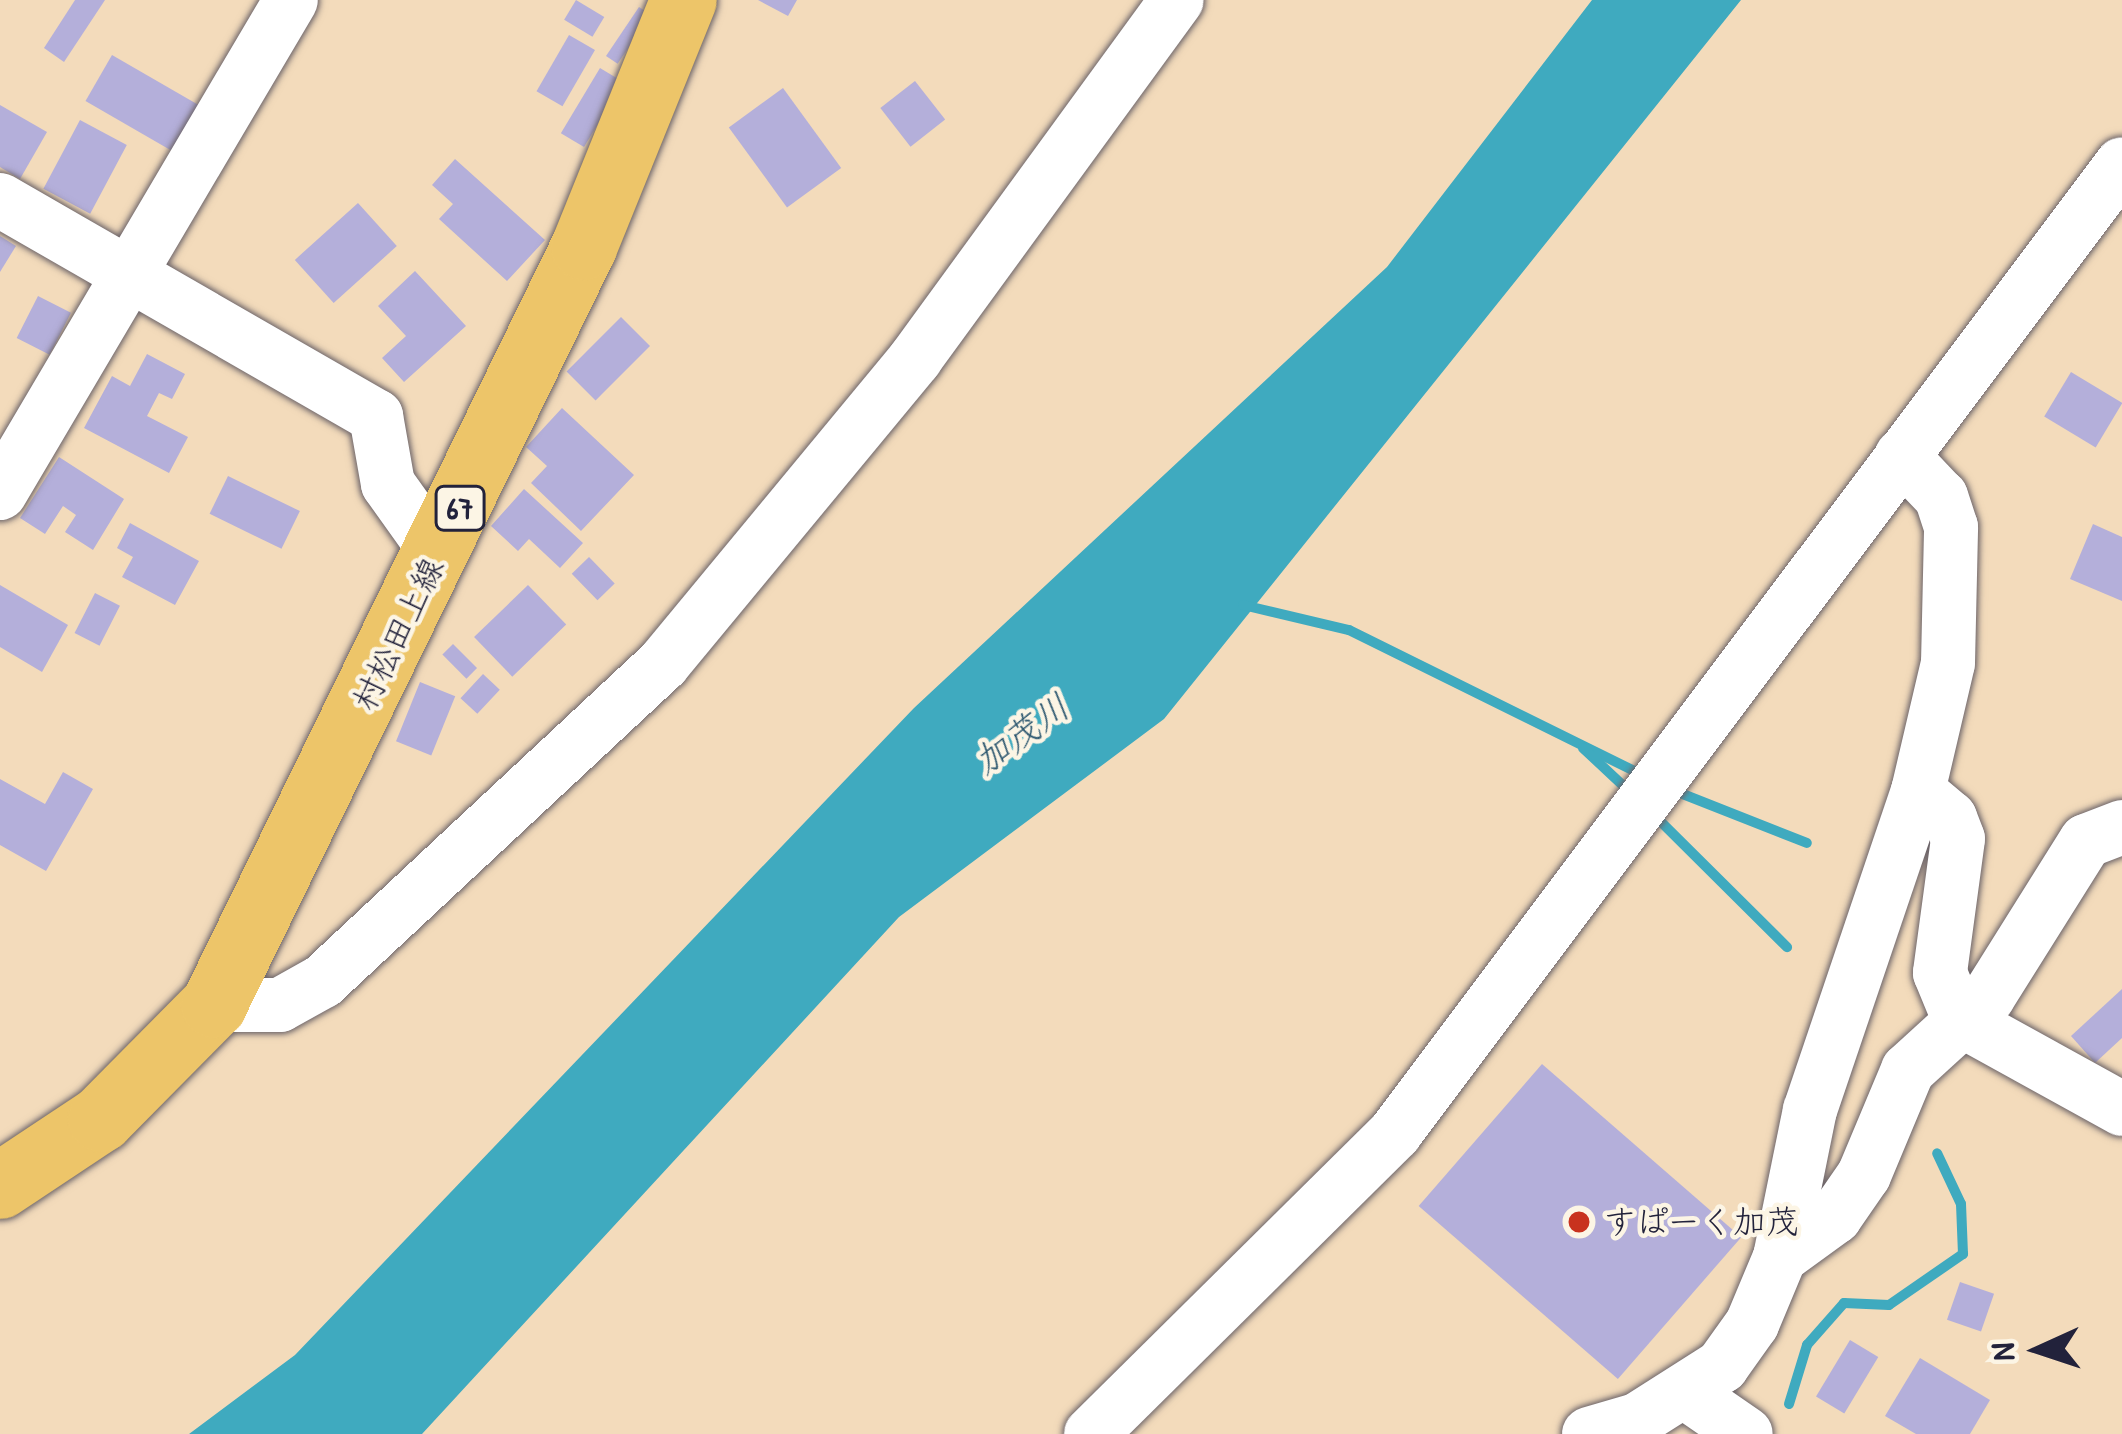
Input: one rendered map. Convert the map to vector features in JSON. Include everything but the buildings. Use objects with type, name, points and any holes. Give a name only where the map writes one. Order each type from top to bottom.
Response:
[{"type":"main road","name":"村松田上線","points":[[0,1186],[101,1119],[214,1005],[584,247],[684,0]]},
{"type":"street","points":[[0,493],[291,0]]},
{"type":"street","points":[[214,1005],[280,1005],[323,981],[507,818],[664,664],[915,359],[1178,0]]},
{"type":"street","points":[[1091,1434],[1395,1133],[1598,872],[1685,746],[2122,164]]},
{"type":"street","points":[[0,200],[376,416],[388,484],[438,554]]},
{"type":"street","points":[[1589,1434],[1688,1394],[1722,1366],[1752,1324],[1780,1256],[1810,1110],[1918,791],[1948,663],[1954,560],[1941,497],[1903,456]]},
{"type":"street","points":[[1918,791],[1950,818],[1958,839],[1940,973],[1959,1019],[2099,1099]]},
{"type":"street","points":[[1780,1256],[1835,1217],[1864,1175],[1908,1070],[2013,964],[2086,841],[2122,827]]},
{"type":"street","points":[[1688,1394],[1746,1434]]},
{"type":"water","name":"加茂川","points":[[1592,0],[1741,0],[1164,719],[899,917],[422,1434],[189,1434],[295,1355],[914,708],[1387,267]]},
{"type":"waterway","points":[[1243,605],[1349,630],[1643,775]]},
{"type":"waterway","points":[[1583,748],[1631,793]]},
{"type":"waterway","points":[[1670,789],[1807,843]]},
{"type":"waterway","points":[[1653,814],[1787,947]]},
{"type":"waterway","points":[[1789,1404],[1807,1345],[1844,1303],[1889,1305],[1963,1254],[1961,1204],[1937,1153]]},
{"type":"place","name":"すぱーく加茂","points":[[1579,1222]]}]
